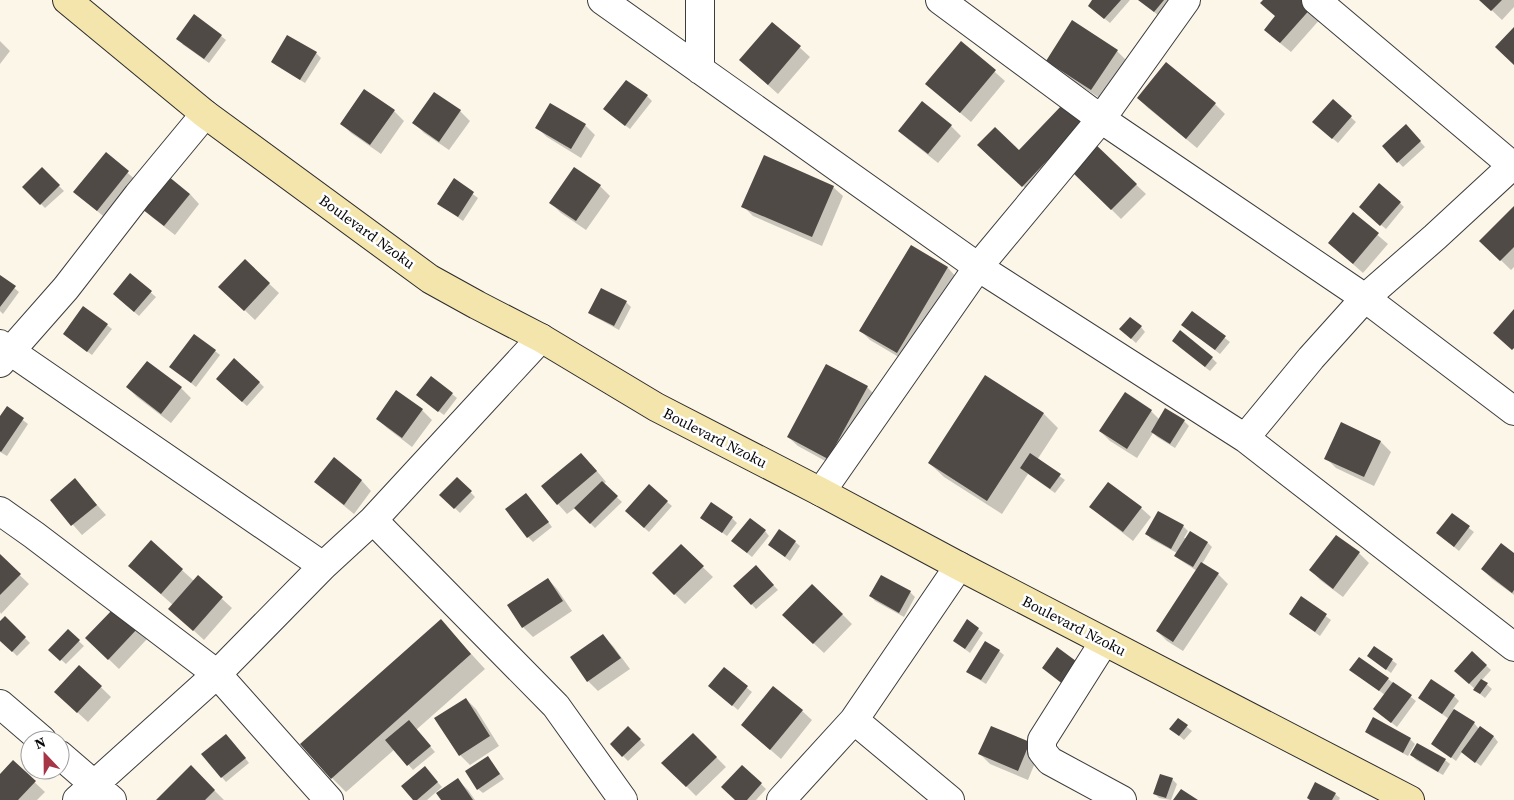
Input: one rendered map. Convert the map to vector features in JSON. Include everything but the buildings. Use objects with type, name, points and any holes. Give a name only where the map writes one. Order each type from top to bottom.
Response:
[{"type":"street","name":"Boulevard Nzoku","points":[[67,0],[205,114],[430,279],[541,338],[656,407],[1410,800]]},
{"type":"street","points":[[602,0],[978,267],[1245,438],[1514,647]]},
{"type":"street","points":[[700,0],[700,70]]},
{"type":"street","points":[[940,0],[1101,119],[1365,298],[1514,411]]},
{"type":"street","points":[[821,492],[978,267],[1101,119],[1186,0]]},
{"type":"street","points":[[1245,438],[1365,298],[1513,165],[1316,0]]},
{"type":"street","points":[[205,114],[138,195],[66,288],[3,353],[323,566]]},
{"type":"street","points":[[70,766],[94,794],[217,674],[323,566],[374,520],[541,338]]},
{"type":"street","points":[[0,511],[217,674],[329,800]]},
{"type":"street","points":[[374,520],[556,706],[623,800]]},
{"type":"street","points":[[781,800],[854,720],[959,566]]},
{"type":"street","points":[[1104,642],[1042,740],[1042,751],[1050,761],[1122,800]]},
{"type":"street","points":[[0,704],[30,730]]},
{"type":"street","points":[[854,720],[950,800]]}]
